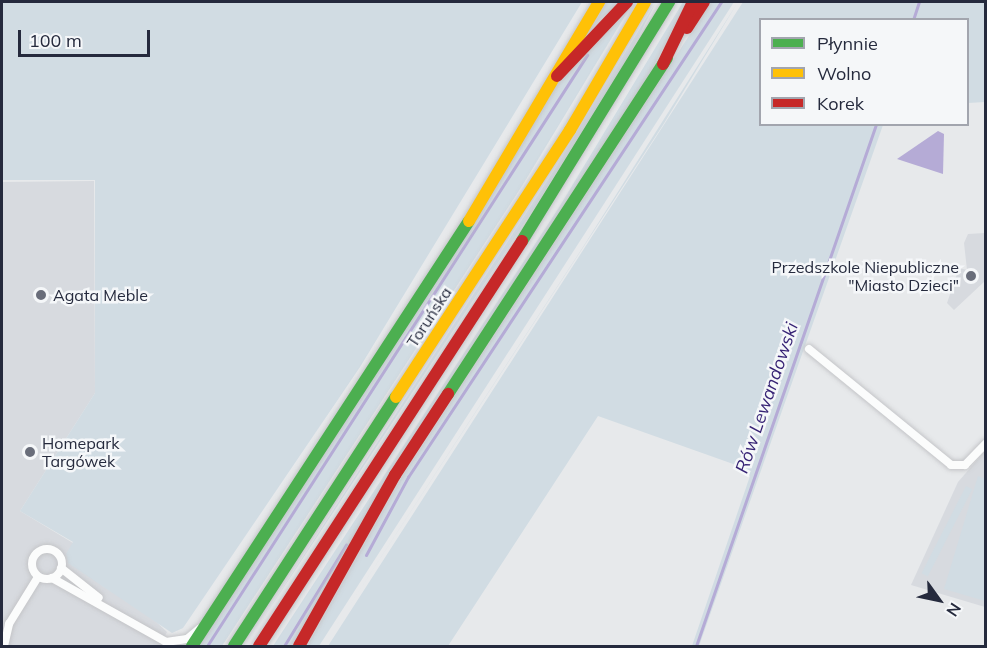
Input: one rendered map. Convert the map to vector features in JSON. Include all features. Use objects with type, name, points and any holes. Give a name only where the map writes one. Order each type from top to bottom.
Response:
[{"type":"main road","name":"Toruńska","points":[[192,646],[557,76],[599,2]]},
{"type":"main road","points":[[557,76],[627,2]]},
{"type":"main road","name":"Toruńska","points":[[234,646],[570,130],[645,2]]},
{"type":"main road","points":[[259,646],[574,160],[669,2]]},
{"type":"main road","points":[[663,64],[693,2]]},
{"type":"main road","points":[[299,646],[395,475],[704,2]]},
{"type":"street","points":[[809,349],[951,465],[965,465],[986,443]]},
{"type":"street","points":[[38,577],[32,563],[41,550],[57,553],[61,568],[104,603],[166,644],[188,639],[211,617]]},
{"type":"street","points":[[52,579],[61,568]]},
{"type":"street","points":[[38,577],[52,579],[104,603]]},
{"type":"street","points":[[4,646],[9,624],[38,577]]},
{"type":"shaded area","points":[[2,2],[582,2],[360,367],[183,628],[172,633],[68,563],[66,554],[73,542],[20,511],[95,393],[95,180],[2,180]]},
{"type":"shaded area","points":[[606,2],[621,2],[595,23]]},
{"type":"shaded area","points":[[656,2],[627,59],[536,205],[245,646],[553,172]]},
{"type":"shaded area","points":[[683,2],[688,2],[648,76],[383,485],[315,611],[292,646],[273,646],[558,209]]},
{"type":"shaded area","points":[[711,2],[734,2],[319,646],[307,646],[402,477]]},
{"type":"shaded area","points":[[738,2],[663,125],[323,646],[583,247]]},
{"type":"shaded area","points":[[743,2],[985,2],[985,102],[969,103],[969,18],[759,18],[759,126],[883,126],[699,646],[692,646],[750,476],[736,465],[598,416],[448,646],[328,646]]},
{"type":"shaded area","points":[[631,6],[522,186],[222,646],[198,646],[569,66]]},
{"type":"shaded area","points":[[938,131],[944,134],[943,174],[897,159]]},
{"type":"shaded area","name":"Homepark Targówek","points":[[94,181],[95,393],[20,511],[73,543],[167,632],[160,646],[2,646],[2,182]]},
{"type":"shaded area","name":"Przedszkole Niepubliczne \"Miasto Dzieci\"","points":[[985,233],[985,281],[954,310],[947,303],[959,268],[967,270],[964,243],[968,234]]},
{"type":"shaded area","points":[[985,451],[985,607],[911,585],[958,482]]},
{"type":"shaded area","points":[[978,476],[985,479],[985,601],[944,589]]},
{"type":"shaded area","points":[[966,486],[972,489],[928,576],[922,573]]},
{"type":"waterway","points":[[366,555],[408,477],[721,2]]},
{"type":"waterway","name":"Rów Lewandowski","points":[[914,18],[919,2]]},
{"type":"waterway","points":[[207,646],[587,55]]},
{"type":"waterway","name":"Rów Lewandowski","points":[[696,646],[875,126]]},
{"type":"waterway","points":[[284,646],[346,545]]},
{"type":"traffic: fast","points":[[522,241],[669,2]]},
{"type":"traffic: fast","points":[[448,394],[667,58]]},
{"type":"traffic: fast","points":[[192,646],[469,221]]},
{"type":"traffic: fast","points":[[234,646],[396,397]]},
{"type":"traffic: slow","points":[[469,221],[599,2]]},
{"type":"traffic: slow","points":[[396,397],[570,130],[645,2]]},
{"type":"traffic: jam","points":[[557,76],[627,2]]},
{"type":"traffic: jam","points":[[663,64],[693,2]]},
{"type":"traffic: jam","points":[[687,28],[704,2]]},
{"type":"traffic: jam","points":[[259,646],[522,241]]},
{"type":"traffic: jam","points":[[299,646],[395,475],[448,394]]},
{"type":"place","name":"Przedszkole Niepubliczne \"Miasto Dzieci\"","points":[[971,276]]},
{"type":"place","name":"Agata Meble","points":[[41,295]]},
{"type":"place","name":"Homepark Targówek","points":[[30,452]]}]
